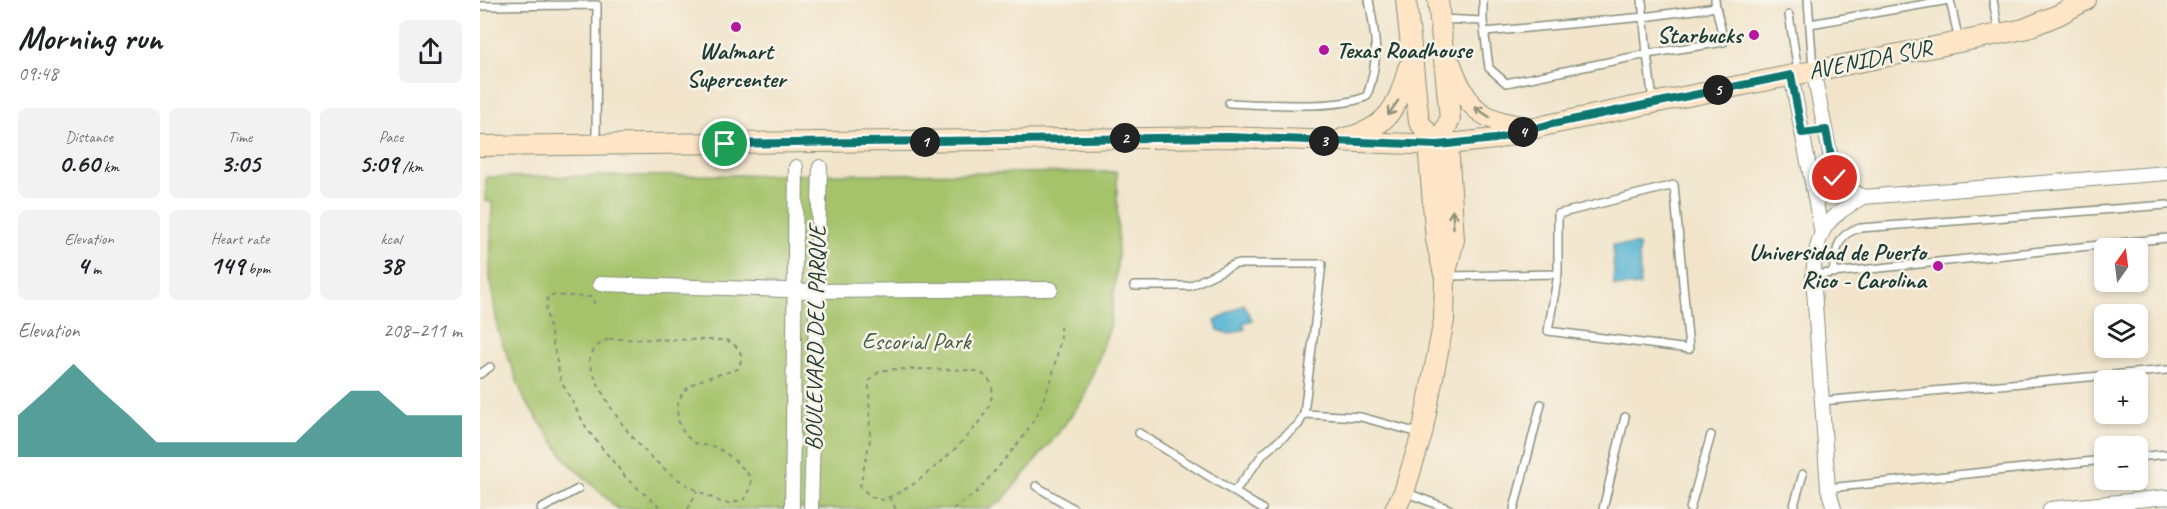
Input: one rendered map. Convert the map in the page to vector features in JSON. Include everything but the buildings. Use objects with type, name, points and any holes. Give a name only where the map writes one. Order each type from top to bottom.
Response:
[{"type":"street","points":[[1406,0],[1419,122],[1438,144]]},
{"type":"street","name":"AVENIDA SUR","points":[[1327,141],[1438,144],[1495,139],[1653,103],[2024,29],[2086,0]]},
{"type":"street","points":[[1440,19],[1457,81],[1468,102],[1482,115],[1505,124],[1537,128]]},
{"type":"street","points":[[1400,500],[1422,434],[1444,321],[1445,276],[1436,240],[1438,144],[1450,119],[1440,19]]},
{"type":"street","points":[[480,146],[1229,137],[1327,141],[1356,136],[1384,120],[1402,92],[1412,54]]},
{"type":"street","points":[[1801,73],[1826,130],[1835,178],[1863,197]]},
{"type":"street","points":[[1801,73],[1802,133],[1822,234]]},
{"type":"street","points":[[1802,133],[1826,130]]},
{"type":"street","name":"BOULEVARD DEL PARQUE","points":[[792,509],[796,167]]},
{"type":"street","name":"BOULEVARD DEL PARQUE","points":[[811,509],[820,167]]},
{"type":"street","points":[[1834,509],[1828,488],[1813,275],[1816,244],[1831,219],[1863,197],[2167,173]]},
{"type":"street","points":[[600,284],[816,291],[1051,289]]},
{"type":"street","points":[[2049,509],[2167,497]]},
{"type":"lane","points":[[1229,103],[1340,104],[1358,101],[1367,96],[1375,70],[1376,49],[1369,0]]},
{"type":"lane","points":[[1483,0],[1485,32],[1490,68],[1506,83],[1647,54],[1724,42],[1715,3],[1644,17],[1485,32]]},
{"type":"lane","points":[[1642,0],[1653,103]]},
{"type":"lane","points":[[1801,73],[1810,24],[1808,0]]},
{"type":"lane","points":[[1810,24],[1949,0],[1959,41]]},
{"type":"lane","points":[[1993,0],[1999,33]]},
{"type":"lane","points":[[480,6],[597,5],[596,146]]},
{"type":"lane","points":[[1789,15],[1801,73]]},
{"type":"lane","points":[[1440,19],[1484,21]]},
{"type":"lane","points":[[1674,185],[1689,349],[1548,331],[1558,274],[1558,214],[1674,185]]},
{"type":"lane","points":[[1833,272],[1840,238],[1849,230],[2167,205]]},
{"type":"lane","points":[[1813,275],[2167,238]]},
{"type":"lane","points":[[1134,286],[1190,286],[1235,264],[1322,264],[1304,414],[1298,426],[1264,453],[1234,492]]},
{"type":"lane","points":[[1445,276],[1558,274]]},
{"type":"lane","points":[[480,374],[490,367]]},
{"type":"lane","points":[[1822,401],[2167,370]]},
{"type":"lane","points":[[1514,509],[1541,404]]},
{"type":"lane","points":[[1304,414],[1360,417],[1422,434]]},
{"type":"lane","points":[[1603,509],[1625,417]]},
{"type":"lane","points":[[1139,434],[1262,509]]},
{"type":"lane","points":[[1690,509],[1711,435]]},
{"type":"lane","points":[[2148,456],[2167,454]]},
{"type":"lane","points":[[1828,488],[2094,461]]},
{"type":"lane","points":[[1793,509],[1803,474]]},
{"type":"lane","points":[[1036,486],[1074,509]]},
{"type":"lane","points":[[541,509],[578,489]]},
{"type":"lane","points":[[1400,500],[1449,509]]},
{"type":"path","points":[[594,304],[593,297],[548,295],[546,312],[561,381],[587,429],[627,479],[662,509]]},
{"type":"path","points":[[953,509],[977,492],[1021,440],[1037,415],[1051,381],[1061,338],[1060,327]]},
{"type":"path","points":[[609,339],[726,340],[740,351],[742,360],[738,369],[689,387],[681,397],[677,421],[685,434],[698,444],[717,448],[740,465],[750,477],[751,490],[745,499],[726,503],[697,491],[671,474],[624,428],[599,385],[589,362],[592,351],[599,344],[609,339]]},
{"type":"path","points":[[892,369],[978,371],[990,380],[993,392],[990,404],[975,430],[914,484],[889,497],[883,500],[871,497],[860,486],[870,440],[869,381],[880,371],[892,369]]},
{"type":"path","points":[[688,509],[697,491]]},
{"type":"path","points":[[889,497],[896,509]]},
{"type":"green space","name":"Escorial Park","points":[[1117,172],[1118,257],[1110,327],[1084,398],[1056,436],[1001,502],[988,509],[618,509],[567,461],[525,401],[498,331],[490,278],[492,202],[486,201],[486,177]]},
{"type":"water","points":[[1613,245],[1639,245],[1640,286],[1614,286]]},
{"type":"water","points":[[1244,304],[1252,320],[1243,323],[1245,329],[1230,334],[1218,330],[1215,321]]},
{"type":"place","name":"Walmart Supercenter","points":[[736,27]]},
{"type":"place","name":"Starbucks","points":[[1754,35]]},
{"type":"place","name":"Texas Roadhouse","points":[[1324,50]]},
{"type":"place","name":"Universidad de Puerto Rico - Carolina","points":[[1938,266]]},
{"type":"route","points":[[725,144],[1229,137],[1438,145],[1495,139],[1547,125],[1791,75],[1802,133],[1826,130],[1835,178]]}]
